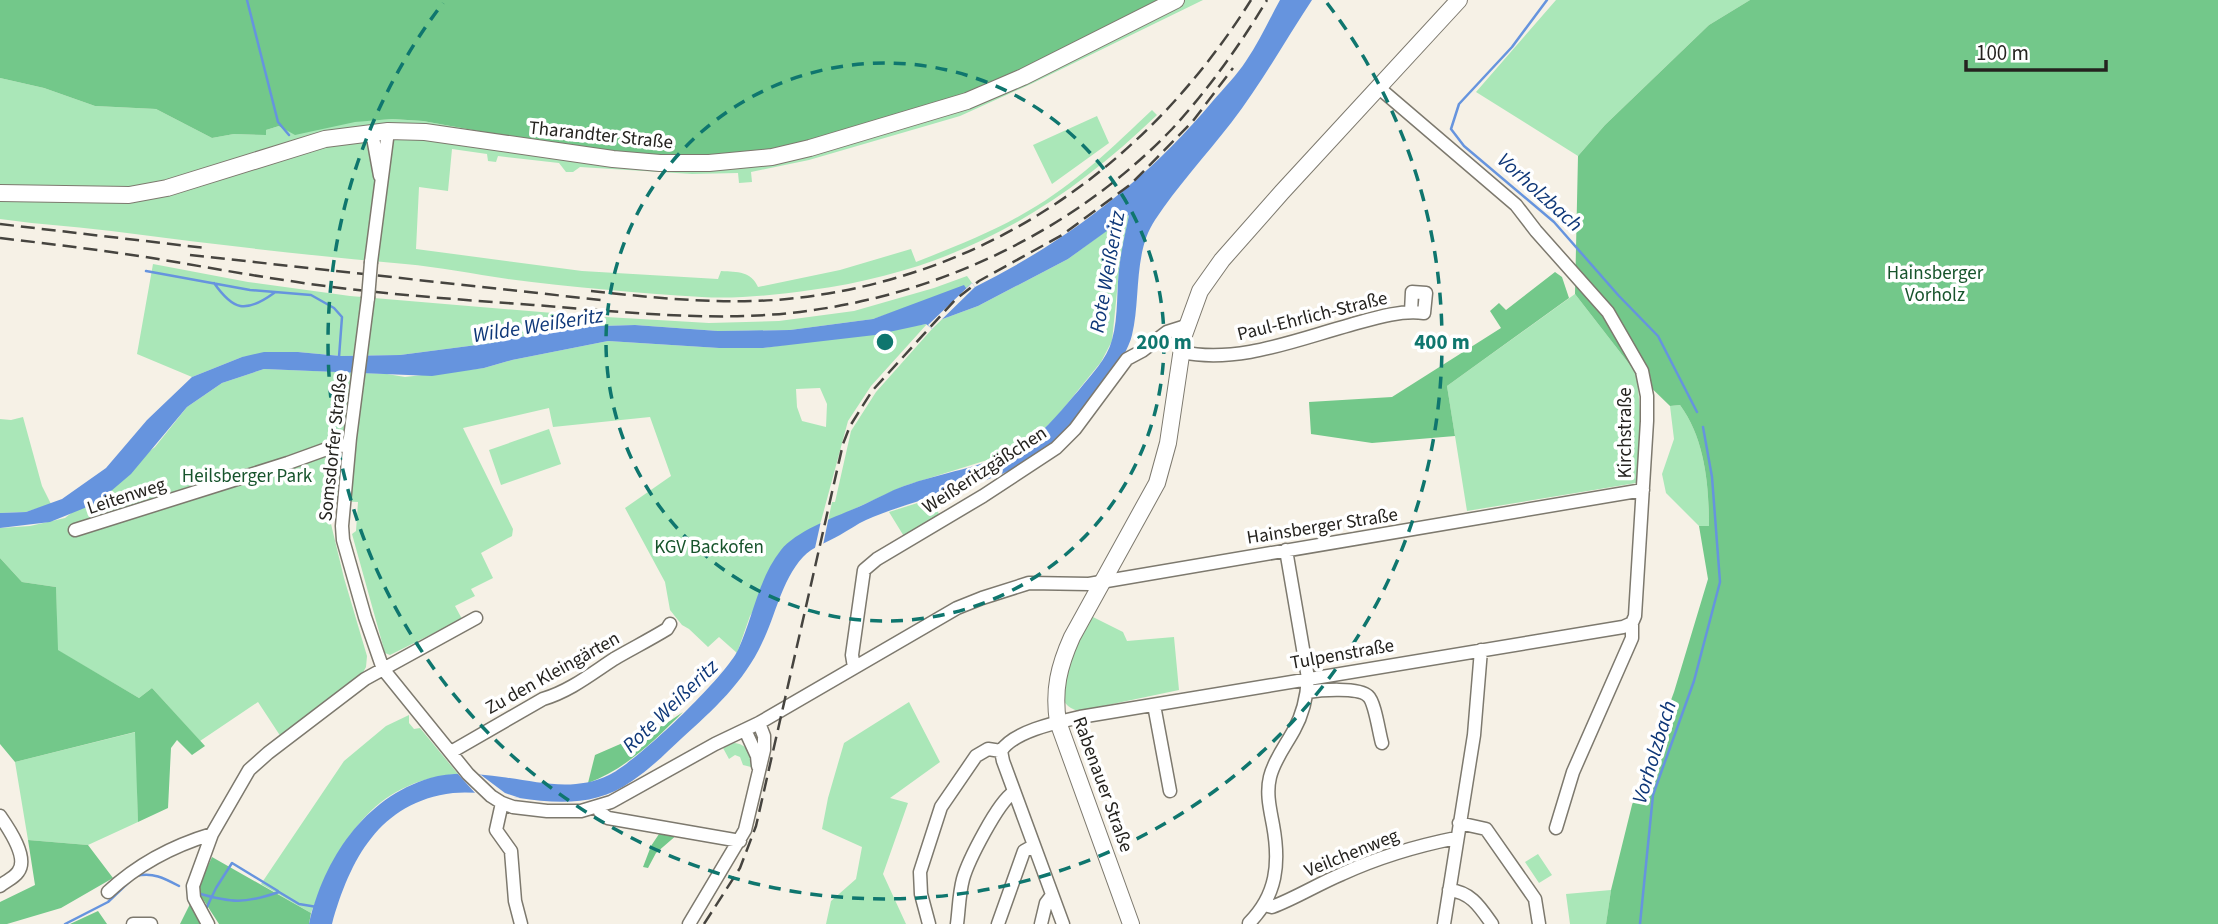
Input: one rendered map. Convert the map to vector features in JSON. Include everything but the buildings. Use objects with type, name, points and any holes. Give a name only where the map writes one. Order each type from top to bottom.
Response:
[{"type":"main road","name":"Tharandter Straße","points":[[0,192],[119,195],[148,192],[312,143],[380,131],[425,132],[613,159],[660,163],[709,163],[772,157],[846,138],[967,101],[1023,77],[1176,0]]},
{"type":"main road","name":"Rabenauer Straße","points":[[1132,924],[1058,722],[1055,689],[1061,663],[1072,637],[1144,509],[1164,463],[1186,326],[1200,291],[1222,260],[1459,0]]},
{"type":"street","name":"Kirchstraße","points":[[1378,87],[1503,193],[1608,312],[1642,371],[1647,396],[1633,630],[1629,649],[1573,772],[1556,828]]},
{"type":"street","name":"Somsdorfer Straße","points":[[380,131],[381,179],[349,445],[343,540],[383,669]]},
{"type":"street","name":"Paul-Ehrlich-Straße","points":[[1181,352],[1212,357],[1240,354],[1378,317],[1411,312]]},
{"type":"street","name":"Weißeritzgäßchen","points":[[854,667],[852,655],[864,570],[877,559],[1029,468],[1056,448],[1075,429],[1127,359],[1167,332],[1186,326]]},
{"type":"street","name":"Leitenweg","points":[[75,530],[335,446],[349,445]]},
{"type":"street","name":"Hainsberger Straße","points":[[759,723],[957,608],[1006,589],[1029,583],[1079,585],[1103,582],[1643,491]]},
{"type":"street","points":[[1249,923],[1267,901],[1278,861],[1269,803],[1270,775],[1296,726],[1307,692],[1308,678],[1286,550]]},
{"type":"street","points":[[205,920],[194,898],[193,886],[212,834],[249,770],[334,702],[383,669],[476,618]]},
{"type":"street","name":"Tulpenstraße","points":[[929,924],[921,894],[920,872],[941,807],[976,756],[988,749],[1001,751],[1011,740],[1058,722],[1632,623]]},
{"type":"street","name":"Zu den Kleingärten","points":[[451,752],[543,699],[557,695],[601,670],[613,660],[667,629],[670,624]]},
{"type":"street","points":[[1444,924],[1474,735],[1481,650]]},
{"type":"street","points":[[383,669],[468,774],[497,800],[547,811],[581,811],[599,807],[759,723],[764,736],[748,819],[740,841],[689,924]]},
{"type":"street","points":[[1307,692],[1365,693],[1370,697],[1382,743]]},
{"type":"street","points":[[1154,705],[1170,791]]},
{"type":"street","points":[[745,730],[757,756],[759,770]]},
{"type":"street","points":[[1001,751],[1013,793],[1063,924]]},
{"type":"street","points":[[957,924],[967,868],[1001,803],[1013,793]]},
{"type":"street","points":[[497,800],[496,830],[512,850],[515,901],[521,924]]},
{"type":"street","points":[[599,807],[600,812],[608,818],[740,841]]},
{"type":"street","points":[[0,816],[21,856],[22,866],[16,876],[0,886]]},
{"type":"street","points":[[1458,823],[1486,829],[1535,899],[1539,924]]},
{"type":"street","points":[[108,892],[126,875],[150,859],[212,834]]},
{"type":"street","name":"Veilchenweg","points":[[1267,901],[1268,906],[1272,907],[1396,852],[1456,838]]},
{"type":"street","points":[[998,924],[1024,851],[1033,846]]},
{"type":"street","points":[[1449,891],[1459,891],[1476,901],[1492,924]]},
{"type":"street","points":[[1041,924],[1046,903],[1052,895]]},
{"type":"street","points":[[133,924],[151,924]]},
{"type":"green space","points":[[0,0],[1164,0],[966,96],[827,136],[760,151],[715,157],[633,154],[423,121],[392,119],[355,122],[295,135],[279,126],[266,130],[266,135],[234,134],[212,138],[156,109],[95,106],[44,88],[0,78]]},
{"type":"green space","points":[[1164,0],[1203,0],[960,116],[809,160],[751,172],[752,182],[739,183],[738,173],[692,174],[580,167],[573,172],[566,172],[559,163],[498,156],[496,162],[488,161],[487,154],[452,149],[448,191],[419,187],[416,249],[582,271],[718,279],[721,271],[743,273],[752,278],[758,287],[840,270],[911,249],[916,262],[973,239],[1045,201],[1093,164],[1152,110],[1157,115],[1080,181],[999,232],[956,252],[862,281],[756,296],[715,297],[604,290],[418,265],[0,219],[0,78],[44,88],[95,106],[156,109],[212,138],[234,134],[266,135],[266,130],[279,126],[392,119],[423,121],[500,135]]},
{"type":"green space","points":[[1556,0],[1750,0],[1709,25],[1605,125],[1578,156],[1476,92]]},
{"type":"green space","name":"Hainsberger Vorholz","points":[[1750,0],[2218,0],[2218,924],[1606,924],[1611,890],[1632,805],[1674,692],[1708,579],[1699,526],[1709,526],[1709,510],[1700,447],[1680,405],[1670,406],[1637,374],[1575,294],[1578,156],[1605,125],[1709,25]]},
{"type":"green space","points":[[1097,116],[1109,143],[1052,184],[1033,145]]},
{"type":"green space","points":[[1129,214],[1120,262],[1112,341],[1101,362],[1054,420],[1028,442],[1000,456],[904,486],[828,521],[851,431],[876,392],[940,320],[978,306],[1068,259]]},
{"type":"green space","points":[[153,264],[248,282],[350,296],[709,323],[779,321],[854,311],[967,276],[972,283],[966,288],[873,319],[790,330],[718,331],[635,325],[569,327],[492,343],[400,355],[341,356],[298,352],[242,357],[192,377],[137,354]]},
{"type":"green space","points":[[1555,272],[1562,277],[1569,298],[1447,386],[1455,436],[1372,443],[1311,434],[1309,402],[1392,397],[1501,328],[1490,311],[1499,303],[1506,310]]},
{"type":"green space","points":[[1575,294],[1637,374],[1641,425],[1636,483],[1467,511],[1447,386]]},
{"type":"green space","points":[[927,324],[871,386],[848,421],[820,525],[802,534],[750,616],[737,653],[719,637],[708,647],[682,625],[670,610],[665,582],[625,508],[671,476],[650,417],[553,427],[549,408],[463,428],[513,529],[512,536],[481,553],[493,578],[471,589],[475,596],[455,606],[462,619],[390,655],[385,653],[352,534],[356,531],[358,502],[334,501],[331,524],[367,656],[366,667],[361,676],[281,737],[258,702],[200,741],[152,688],[139,698],[57,650],[56,587],[22,582],[0,558],[0,528],[30,526],[65,518],[155,447],[187,407],[222,383],[264,369],[405,377],[484,368],[608,341],[763,348]],"holes":[[[820,388],[827,404],[826,427],[802,421],[797,407],[796,389]]]},
{"type":"green space","points":[[1680,405],[1695,432],[1704,463],[1709,526],[1699,526],[1666,493],[1662,474],[1674,439],[1670,406]]},
{"type":"green space","points":[[23,417],[42,486],[51,504],[26,512],[0,513],[0,419]]},
{"type":"green space","points":[[549,429],[561,464],[501,485],[489,450]]},
{"type":"green space","points":[[930,499],[941,517],[905,538],[889,512]]},
{"type":"green space","points":[[0,558],[22,582],[56,587],[58,650],[139,698],[152,688],[205,746],[192,755],[177,740],[171,748],[168,808],[138,822],[135,732],[15,762],[0,744]]},
{"type":"green space","points":[[1093,617],[1123,632],[1127,641],[1174,637],[1179,690],[1079,711],[1067,705],[1062,696],[1066,668]]},
{"type":"green space","points":[[909,702],[940,762],[890,798],[908,803],[883,874],[906,924],[826,924],[831,901],[856,879],[862,847],[822,829],[844,743]]},
{"type":"green space","points":[[683,712],[627,762],[588,783],[595,755],[664,725]]},
{"type":"green space","points":[[409,715],[409,723],[414,729],[420,728],[458,774],[428,779],[402,789],[381,802],[347,840],[311,913],[261,884],[344,761],[386,726]]},
{"type":"green space","points":[[136,732],[138,822],[88,845],[28,840],[15,762]]},
{"type":"green space","points":[[734,743],[743,745],[748,751],[751,767],[743,765],[740,757],[735,755],[729,759],[723,748]]},
{"type":"green space","points":[[661,831],[678,834],[656,853],[648,868],[643,867],[651,846]]},
{"type":"green space","points":[[28,840],[88,845],[113,878],[61,908],[0,924],[0,902],[35,885]]},
{"type":"green space","points":[[1538,854],[1552,875],[1539,883],[1525,862]]},
{"type":"green space","points":[[212,857],[311,913],[309,924],[219,924],[197,890]]},
{"type":"green space","points":[[1611,890],[1606,924],[1570,924],[1566,894]]},
{"type":"green space","points":[[190,904],[201,924],[180,924]]},
{"type":"green space","points":[[98,911],[107,924],[70,924]]},
{"type":"water","points":[[1280,0],[1312,0],[1242,108],[1155,220],[1148,233],[1140,261],[1135,321],[1128,346],[1104,386],[1067,433],[1047,450],[998,476],[866,520],[807,553],[789,577],[762,643],[737,683],[658,761],[619,789],[591,799],[563,802],[453,793],[405,808],[387,822],[359,857],[339,900],[332,924],[309,924],[325,877],[350,834],[385,800],[406,787],[448,774],[475,774],[570,784],[609,775],[659,737],[730,663],[743,638],[767,573],[789,542],[820,523],[899,488],[999,457],[1028,442],[1042,430],[1093,373],[1110,347],[1116,321],[1119,272],[1129,215],[1068,259],[978,306],[940,320],[932,329],[926,324],[875,335],[763,348],[608,341],[484,368],[432,376],[264,369],[222,383],[187,407],[131,474],[97,503],[50,522],[0,528],[0,513],[26,512],[62,499],[106,468],[147,420],[192,377],[242,357],[264,352],[341,356],[400,355],[492,343],[569,327],[635,325],[718,331],[790,330],[873,319],[964,285],[966,288],[972,283],[975,287],[1042,250],[1133,183],[1187,130],[1239,71]]},
{"type":"pier","points":[[972,283],[975,287],[932,329],[928,325]]},
{"type":"pier","points":[[829,516],[822,550],[815,548],[821,521]]},
{"type":"pier","points":[[458,774],[481,775],[505,793],[520,798],[476,794]]},
{"type":"waterway","points":[[247,0],[278,122],[289,135]]},
{"type":"waterway","name":"Vorholzbach","points":[[1547,0],[1512,47],[1459,104],[1451,129],[1464,146],[1554,222],[1658,336],[1697,412]]},
{"type":"waterway","points":[[146,271],[250,290],[311,295],[334,308],[342,317],[339,357]]},
{"type":"waterway","points":[[214,283],[227,299],[240,306],[255,304],[274,293]]},
{"type":"waterway","name":"Vorholzbach","points":[[1640,924],[1653,795],[1694,681],[1720,582],[1712,477],[1703,427]]},
{"type":"waterway","points":[[205,911],[232,863],[278,891]]},
{"type":"waterway","points":[[136,876],[153,875],[179,886]]},
{"type":"waterway","points":[[65,924],[108,902],[131,880]]},
{"type":"waterway","points":[[197,893],[238,901],[279,892],[299,904],[317,907]]},
{"type":"railway","points":[[591,291],[714,301],[787,299],[860,287],[929,267],[994,240],[1054,205],[1111,163],[1162,114],[1209,60],[1251,0]]},
{"type":"railway","points":[[0,238],[133,255],[326,286],[629,313],[758,315],[843,305],[896,293],[947,276],[1045,229],[1090,200],[1133,166],[1172,129],[1223,67],[1267,0]]},
{"type":"railway","points":[[704,924],[740,868],[756,826],[843,444],[850,426],[872,391],[955,300],[979,281],[1062,235],[1131,184],[1193,121],[1233,68]]},
{"type":"railway","points":[[0,224],[205,248]]},
{"type":"railway","points":[[190,255],[601,300]]},
{"type":"water label","name":"Rote Weißeritz","points":[[1107,272]]},
{"type":"water label","name":"Wilde Weißeritz","points":[[538,325]]},
{"type":"water label","name":"Rote Weißeritz","points":[[670,706]]},
{"type":"park label","name":"Heilsberger Park","points":[[247,475]]},
{"type":"park label","name":"KGV Backofen","points":[[709,546]]}]
